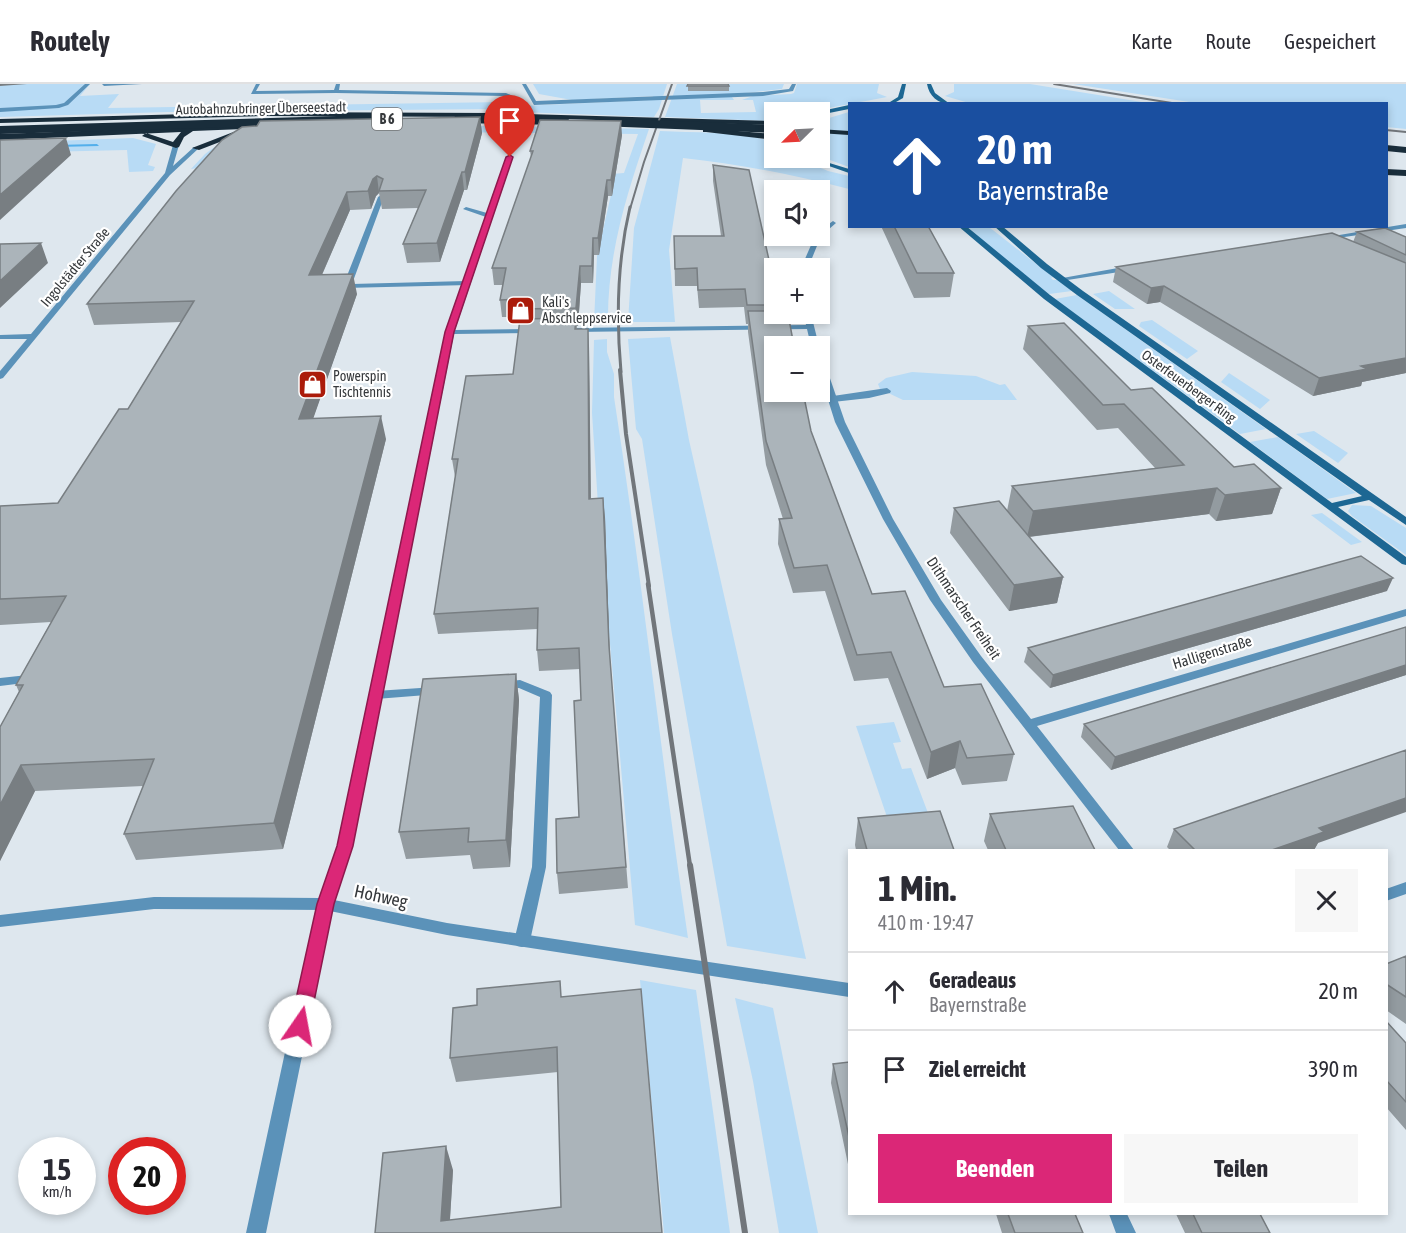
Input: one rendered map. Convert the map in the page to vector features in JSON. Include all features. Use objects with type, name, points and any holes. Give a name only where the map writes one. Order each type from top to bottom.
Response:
[{"type":"highway","name":"B 6","points":[[0,136],[188,129],[262,114]]},
{"type":"highway","name":"B 6","points":[[0,121],[262,114],[511,115],[764,123]]},
{"type":"highway","name":"B 6","points":[[182,116],[204,126],[566,124],[721,131],[764,136]]},
{"type":"highway","name":"Autobahnzubringer Überseestadt","points":[[0,130],[265,120],[408,118],[764,129]]},
{"type":"highway","points":[[196,148],[208,131],[204,126]]},
{"type":"highway","name":"B 6","points":[[196,148],[249,130],[276,126]]},
{"type":"highway","points":[[176,145],[180,136],[188,129]]},
{"type":"highway","name":"B 6","points":[[126,132],[176,145]]},
{"type":"highway","points":[[830,132],[848,133]]},
{"type":"highway","points":[[1388,148],[1406,150]]},
{"type":"highway","points":[[1388,164],[1406,165]]},
{"type":"highway","points":[[1388,172],[1406,173]]},
{"type":"main road","points":[[894,102],[900,98],[903,84]]},
{"type":"main road","points":[[929,84],[934,96],[944,102]]},
{"type":"main road","points":[[830,111],[848,107]]},
{"type":"main road","points":[[830,165],[848,171]]},
{"type":"main road","name":"Osterfeuerberger Ring","points":[[963,228],[1047,297],[1406,562]]},
{"type":"main road","name":"Osterfeuerberger Ring","points":[[999,228],[1061,279],[1406,522]]},
{"type":"main road","points":[[1330,506],[1371,497]]},
{"type":"street","points":[[0,110],[57,107],[66,104],[88,84]]},
{"type":"street","points":[[104,86],[140,84]]},
{"type":"street","points":[[258,84],[253,93],[336,91],[506,95],[511,97],[517,105],[511,115]]},
{"type":"street","points":[[336,91],[338,84]]},
{"type":"street","points":[[524,84],[534,103],[736,96],[791,90],[794,84]]},
{"type":"street","name":"Ingolstädter Straße","points":[[168,174],[176,145]]},
{"type":"street","name":"Ingolstädter Straße","points":[[0,376],[168,174],[196,148]]},
{"type":"street","points":[[256,1233],[325,904],[345,846],[450,332],[510,157]]},
{"type":"street","points":[[381,197],[347,286],[466,283]]},
{"type":"street","points":[[466,209],[490,216]]},
{"type":"street","points":[[1334,243],[1321,239],[1406,226]]},
{"type":"street","points":[[1061,279],[1136,267]]},
{"type":"street","points":[[809,324],[812,336]]},
{"type":"street","points":[[563,330],[809,327]]},
{"type":"street","points":[[450,332],[540,331]]},
{"type":"street","points":[[0,337],[34,336]]},
{"type":"street","name":"Dithmarscher Freiheit","points":[[830,390],[840,422],[888,519],[920,573],[977,659],[1126,849]]},
{"type":"street","points":[[833,399],[869,396],[887,391]]},
{"type":"street","name":"Halligenstraße","points":[[1028,724],[1406,612]]},
{"type":"street","points":[[0,682],[28,680]]},
{"type":"street","points":[[484,687],[520,684],[546,695],[539,867],[522,941]]},
{"type":"street","points":[[376,695],[449,690]]},
{"type":"street","points":[[1388,894],[1406,888]]},
{"type":"street","name":"Hohweg","points":[[0,921],[154,903],[325,904],[404,921],[522,941],[848,990]]},
{"type":"street","points":[[1118,1215],[1126,1233]]},
{"type":"shaded area","points":[[0,84],[90,84],[80,96],[119,94],[108,108],[505,102],[502,107],[494,109],[168,112],[0,117]]},
{"type":"shaded area","points":[[533,84],[667,84],[654,117],[519,112],[522,106],[652,100],[653,96],[572,100],[539,94]]},
{"type":"shaded area","points":[[677,84],[784,84],[782,89],[746,93],[732,97],[734,100],[700,100],[701,113],[756,112],[753,100],[742,100],[753,96],[791,94],[794,93],[797,84],[879,84],[877,93],[887,97],[848,102],[848,104],[830,108],[830,102],[764,102],[764,121],[665,117]]},
{"type":"shaded area","points":[[954,84],[1030,84],[1142,102],[966,102],[945,96],[954,92]]},
{"type":"shaded area","points":[[1073,84],[1406,84],[1406,129],[1388,127],[1388,102],[1190,102]]},
{"type":"shaded area","points":[[848,112],[848,167],[830,160],[830,118]]},
{"type":"shaded area","points":[[331,126],[649,129],[620,224],[611,273],[608,323],[594,323],[597,256],[611,195],[612,174],[624,173],[638,134],[440,132],[191,169],[205,154],[224,140]]},
{"type":"shaded area","points":[[660,131],[732,134],[760,138],[764,139],[764,168],[821,168],[848,176],[848,189],[830,184],[830,180],[812,180],[767,170],[683,158],[669,250],[675,322],[628,322],[634,228]]},
{"type":"shaded area","points":[[133,138],[156,144],[148,165],[155,167],[153,171],[129,172],[127,150],[0,153],[0,143]]},
{"type":"shaded area","points":[[969,228],[990,228],[1053,277],[1051,278],[1053,280],[1057,280],[1072,291],[1049,294],[1002,258]]},
{"type":"shaded area","points":[[1109,291],[1135,309],[1115,309],[1093,294]]},
{"type":"shaded area","points":[[1077,295],[1266,429],[1240,434],[1055,299]]},
{"type":"shaded area","points":[[1152,320],[1198,351],[1187,359],[1139,326],[1141,322]]},
{"type":"shaded area","points":[[670,337],[689,440],[806,959],[727,946],[672,634],[642,439],[636,429],[628,339]]},
{"type":"shaded area","points":[[607,339],[607,352],[614,374],[614,397],[688,938],[635,925],[599,520],[592,413],[594,340]]},
{"type":"shaded area","points":[[912,372],[976,376],[1000,385],[1005,384],[1017,400],[903,400],[880,389],[878,384],[886,378]]},
{"type":"shaded area","points":[[1229,373],[1270,400],[1260,409],[1221,382]]},
{"type":"shaded area","points":[[1314,431],[1348,453],[1338,463],[1296,434]]},
{"type":"shaded area","points":[[1278,437],[1356,493],[1327,499],[1250,442]]},
{"type":"shaded area","points":[[1352,505],[1371,506],[1406,528],[1406,555],[1352,516],[1348,511]]},
{"type":"shaded area","points":[[1322,513],[1362,542],[1351,545],[1311,515]]},
{"type":"shaded area","points":[[894,722],[901,742],[893,743],[902,769],[911,768],[928,813],[887,817],[856,726]]},
{"type":"shaded area","points":[[640,980],[696,990],[730,1233],[664,1233]]},
{"type":"shaded area","points":[[735,998],[773,1008],[818,1233],[779,1233],[753,1081]]},
{"type":"building","points":[[688,84],[728,84],[729,86],[687,86]]},
{"type":"building","points":[[480,117],[465,172],[462,172],[437,243],[403,244],[426,190],[379,191],[383,179],[377,176],[373,179],[368,191],[347,192],[309,275],[353,274],[299,419],[381,416],[274,823],[124,834],[154,759],[21,765],[0,805],[0,727],[23,685],[16,685],[66,596],[0,599],[0,506],[58,503],[119,409],[128,409],[194,301],[87,304],[176,191],[222,140],[242,127],[257,126],[260,121]]},
{"type":"building","points":[[540,120],[621,121],[611,180],[607,180],[598,238],[593,238],[592,266],[580,266],[576,308],[521,309],[522,299],[500,300],[506,268],[492,268],[533,151],[530,151]]},
{"type":"building","points":[[66,138],[0,195],[0,140]]},
{"type":"building","points":[[713,165],[749,170],[764,246],[769,258],[764,258],[764,305],[747,305],[745,289],[698,290],[697,268],[675,269],[674,236],[724,236]]},
{"type":"building","points":[[895,228],[929,228],[954,273],[917,273]]},
{"type":"building","points":[[1385,228],[1406,237],[1406,255],[1357,232]]},
{"type":"building","points":[[1332,233],[1406,263],[1406,358],[1361,366],[1367,369],[1319,378],[1164,286],[1151,288],[1116,267]]},
{"type":"building","points":[[41,243],[0,281],[0,244]]},
{"type":"building","points":[[748,311],[764,311],[764,324],[790,324],[792,336],[764,336],[764,402],[805,402],[811,431],[872,594],[905,591],[944,687],[981,684],[1014,754],[967,758],[960,741],[931,752],[891,652],[857,655],[827,565],[794,568],[779,519],[792,518],[766,441]]},
{"type":"building","points":[[576,318],[575,329],[588,329],[589,499],[603,498],[609,646],[626,867],[557,873],[556,819],[579,817],[574,701],[581,700],[579,648],[537,650],[538,608],[434,614],[458,459],[452,459],[466,376],[513,374],[520,319]]},
{"type":"building","points":[[1064,323],[1131,390],[1152,388],[1234,467],[1254,464],[1281,488],[1225,495],[1217,488],[1033,511],[1012,486],[1184,465],[1124,404],[1103,405],[1028,326]]},
{"type":"building","points":[[999,501],[1063,577],[1014,585],[954,508]]},
{"type":"building","points":[[1361,556],[1393,578],[1053,675],[1028,648]]},
{"type":"building","points":[[1406,627],[1406,665],[1115,757],[1084,724]]},
{"type":"building","points":[[516,674],[506,840],[468,842],[469,828],[399,832],[423,679]]},
{"type":"building","points":[[1406,750],[1406,798],[1319,828],[1324,832],[1275,849],[1194,849],[1174,829]]},
{"type":"building","points":[[1073,806],[1094,849],[1006,849],[990,814]]},
{"type":"building","points":[[940,811],[954,849],[867,849],[858,818]]},
{"type":"building","points":[[1406,956],[1406,997],[1388,985],[1388,963]]},
{"type":"building","points":[[560,981],[561,997],[641,989],[662,1233],[375,1233],[383,1153],[446,1146],[441,1221],[561,1207],[557,1047],[450,1058],[453,1008],[477,1005],[477,989]]},
{"type":"building","points":[[1388,1023],[1406,1043],[1406,1102],[1388,1082]]},
{"type":"building","points":[[848,1062],[848,1132],[833,1064]]},
{"type":"building","points":[[1008,1215],[1075,1215],[1083,1233],[1015,1233]]},
{"type":"building","points":[[1193,1215],[1261,1215],[1270,1233],[1202,1233]]},
{"type":"waterway","points":[[55,146],[97,145]]},
{"type":"railway","points":[[630,209],[672,84]]},
{"type":"railway","points":[[1054,84],[1166,102]]},
{"type":"railway","points":[[1388,130],[1406,132]]},
{"type":"railway","points":[[621,372],[618,331],[620,269],[630,207]]},
{"type":"railway","points":[[620,370],[626,434],[649,586]]},
{"type":"railway","points":[[648,584],[690,866]]},
{"type":"railway","points":[[690,865],[745,1233]]},
{"type":"place","name":"Kali's Abschleppservice","points":[[521,310]]},
{"type":"place","name":"Powerspin Tischtennis","points":[[312,384]]},
{"type":"route","points":[[300,1026],[325,904],[345,846],[450,332],[510,157]]}]
